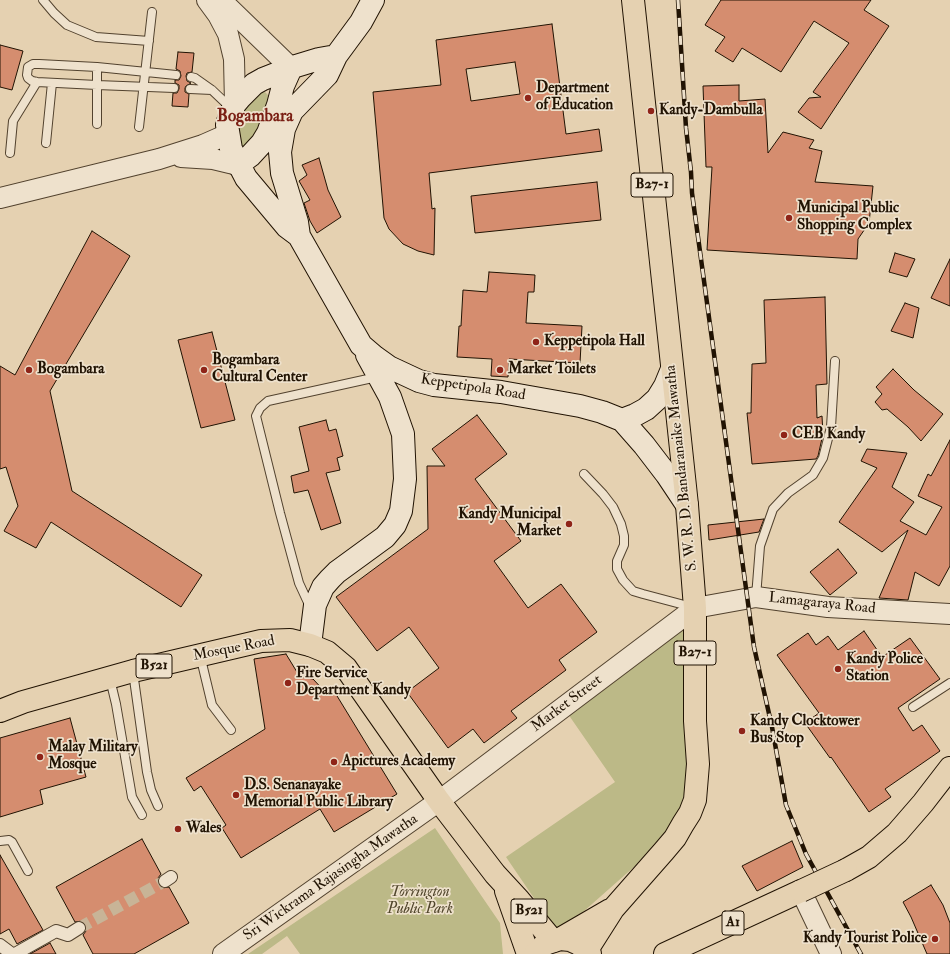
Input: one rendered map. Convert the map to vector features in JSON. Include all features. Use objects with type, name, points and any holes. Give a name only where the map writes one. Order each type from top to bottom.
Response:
[{"type":"main road","name":"Keppetipola Road","points":[[373,0],[361,22],[336,56],[327,75],[292,111],[284,129],[280,152],[282,173],[297,222],[299,236],[361,345],[389,367],[419,381],[434,385],[501,392],[580,406],[602,412],[622,420],[667,475],[687,505]]},
{"type":"main road","name":"S. W. R. D. Bandaranaike Mawatha","points":[[588,952],[613,909],[675,838],[690,813],[695,800],[698,764],[695,721],[695,608],[687,505],[632,3]]},
{"type":"main road","points":[[228,134],[227,125],[234,107],[240,98],[254,84],[291,68],[319,59],[336,56]]},
{"type":"main road","points":[[238,165],[250,156],[262,143],[268,133],[283,86],[291,68]]},
{"type":"main road","name":"Keppetipola Road","points":[[228,134],[231,149],[246,178],[287,227],[299,236]]},
{"type":"main road","points":[[310,645],[315,605],[323,587],[337,572],[384,537],[395,525],[401,511],[405,480],[403,434],[390,397],[361,345]]},
{"type":"main road","points":[[622,420],[646,409],[657,399],[665,386],[672,369]]},
{"type":"main road","name":"Mosque Road","points":[[0,711],[23,702],[133,671],[261,641],[290,640],[310,645],[327,652],[346,668],[439,801],[495,874],[557,940]]},
{"type":"main road","name":"A1","points":[[665,954],[846,870],[869,857],[897,833],[948,774]]},
{"type":"main road","name":"Mosque Road","points":[[503,882],[528,954]]},
{"type":"main road","name":"S. W. R. D. Bandaranaike Mawatha","points":[[535,954],[545,944],[557,940],[613,909]]},
{"type":"main road","points":[[557,940],[570,940],[579,944],[588,952]]},
{"type":"street","points":[[207,0],[218,15],[228,34],[234,60],[234,107]]},
{"type":"street","points":[[221,0],[291,68]]},
{"type":"street","points":[[0,198],[159,159],[203,145],[228,134]]},
{"type":"street","points":[[159,159],[201,157],[238,165]]},
{"type":"street","name":"Lamagaraya Road","points":[[695,608],[756,597],[828,607],[950,614]]},
{"type":"street","name":"Market Street","points":[[439,801],[695,608]]},
{"type":"street","name":"Sri Wickrama Rajasingha Mawatha","points":[[223,954],[439,801]]},
{"type":"street","points":[[800,891],[831,954]]},
{"type":"street","points":[[0,944],[14,954],[56,931],[68,935],[79,928]]},
{"type":"lane","points":[[44,0],[54,13],[67,25],[88,34],[120,39],[149,41]]},
{"type":"lane","points":[[139,127],[152,12]]},
{"type":"lane","points":[[174,88],[37,82],[32,81],[27,75],[28,67],[33,64],[97,67],[176,75]]},
{"type":"lane","points":[[97,67],[97,124]]},
{"type":"lane","points":[[191,77],[195,78],[234,107]]},
{"type":"lane","points":[[10,153],[13,120],[37,82]]},
{"type":"lane","points":[[46,143],[52,83]]},
{"type":"lane","points":[[190,89],[212,90]]},
{"type":"lane","points":[[756,597],[760,546],[773,509],[788,493],[813,476],[823,458],[831,427],[835,361]]},
{"type":"lane","points":[[314,616],[299,583],[256,416],[260,408],[268,401],[380,377]]},
{"type":"lane","points":[[584,474],[614,507],[621,524],[624,536],[624,545],[617,561],[617,569],[623,580],[633,590],[643,594],[695,608]]},
{"type":"lane","points":[[200,655],[212,705],[231,730]]},
{"type":"lane","points":[[133,671],[147,772],[151,790],[158,806]]},
{"type":"lane","points":[[110,678],[116,704],[132,798],[142,816]]},
{"type":"lane","points":[[913,707],[950,683]]},
{"type":"lane","points":[[0,841],[9,840],[12,842],[28,871]]},
{"type":"green space","points":[[265,92],[271,98],[267,126],[243,149],[239,146],[237,127],[249,103],[260,93]]},
{"type":"green space","points":[[687,625],[690,772],[678,817],[635,866],[583,912],[555,929],[506,857],[615,782],[568,714]]},
{"type":"green space","name":"Torrington Public Park","points":[[435,828],[500,923],[503,954],[300,954],[287,936],[262,954],[248,954]]},
{"type":"building","points":[[721,0],[871,0],[864,10],[889,26],[821,129],[798,112],[809,98],[821,97],[813,92],[849,43],[814,21],[781,72],[742,48],[733,62],[715,51],[725,37],[705,25]]},
{"type":"building","name":"Department of Education","points":[[552,24],[566,134],[599,129],[602,151],[429,173],[432,209],[435,208],[434,255],[418,251],[403,244],[389,229],[384,218],[373,92],[441,85],[436,40]],"holes":[[[515,62],[520,94],[471,101],[466,69]]]},
{"type":"building","points":[[0,45],[23,51],[12,90],[0,87]]},
{"type":"building","points":[[178,52],[194,53],[192,72],[187,73],[186,76],[187,81],[191,83],[185,88],[185,92],[189,94],[188,107],[172,106],[173,93],[177,93],[179,89],[179,85],[175,83],[175,80],[179,80],[181,76],[180,71],[176,69]]},
{"type":"building","name":"Municipal Public Shopping Complex","points":[[739,85],[739,101],[765,99],[768,153],[783,132],[814,140],[809,148],[822,151],[815,182],[873,186],[869,223],[858,239],[857,259],[707,250],[712,167],[706,167],[703,86]]},
{"type":"building","points":[[319,158],[328,190],[341,217],[317,233],[310,221],[304,203],[310,200],[299,181],[307,175],[302,165]]},
{"type":"building","points":[[597,182],[601,220],[475,233],[471,196]]},
{"type":"building","points":[[92,231],[130,256],[50,391],[72,491],[202,575],[181,607],[51,522],[36,548],[4,531],[18,506],[6,467],[0,469],[0,366],[15,375]]},
{"type":"building","points":[[895,253],[915,259],[907,277],[889,272]]},
{"type":"building","points":[[950,259],[950,306],[931,298]]},
{"type":"building","name":"Keppetipola Hall","points":[[489,272],[535,275],[534,292],[528,292],[526,323],[582,326],[580,363],[509,359],[508,377],[491,376],[492,359],[457,357],[459,326],[461,326],[463,290],[487,292]]},
{"type":"building","points":[[825,297],[827,384],[816,385],[817,418],[822,416],[823,434],[818,456],[816,459],[752,464],[747,413],[751,413],[752,364],[766,363],[764,300]]},
{"type":"building","points":[[905,303],[919,308],[913,338],[891,331]]},
{"type":"building","name":"Bogambara Cultural Center","points":[[212,332],[235,420],[201,428],[178,340]]},
{"type":"building","points":[[893,369],[914,390],[943,414],[921,441],[908,427],[887,409],[882,410],[875,402],[882,394],[876,387]]},
{"type":"building","points":[[477,415],[507,454],[475,479],[521,541],[494,561],[528,608],[561,584],[597,632],[559,660],[566,670],[511,711],[517,718],[484,743],[473,729],[448,748],[407,692],[439,668],[409,627],[377,651],[336,597],[428,529],[427,466],[445,466],[432,449]]},
{"type":"building","points":[[326,420],[329,431],[336,429],[343,456],[337,458],[340,470],[326,473],[341,523],[321,530],[308,490],[294,493],[291,476],[309,471],[299,427]]},
{"type":"building","points":[[950,440],[950,566],[939,586],[915,572],[908,600],[879,598],[908,530],[882,552],[839,522],[877,468],[861,461],[867,449],[907,453],[892,487],[914,502],[900,521],[926,535],[942,507],[918,496],[928,474],[931,476]]},
{"type":"building","points":[[764,519],[759,532],[709,540],[708,525]]},
{"type":"building","points":[[838,549],[857,573],[830,595],[810,572]]},
{"type":"building","points":[[864,631],[882,657],[910,638],[940,679],[898,708],[913,731],[922,725],[940,751],[885,789],[891,797],[869,812],[831,757],[830,758],[805,723],[819,713],[777,655],[808,633],[816,645],[828,636],[838,650]]},
{"type":"building","points":[[286,654],[300,677],[313,679],[328,695],[334,691],[397,794],[334,832],[320,809],[241,858],[222,828],[226,825],[201,786],[194,791],[186,778],[265,729],[254,659]]},
{"type":"building","name":"Malay Military Mosque","points":[[70,718],[86,777],[40,790],[43,804],[0,817],[0,738]]},
{"type":"building","points":[[142,839],[161,874],[158,878],[159,885],[162,888],[169,887],[189,923],[134,954],[93,954],[83,935],[86,931],[85,924],[82,921],[75,922],[56,887]]},
{"type":"building","points":[[792,841],[803,867],[757,891],[742,866]]},
{"type":"building","points":[[0,855],[43,930],[17,944],[9,929],[0,934]]},
{"type":"building","name":"Kandy Tourist Police","points":[[931,885],[943,905],[950,923],[950,954],[927,954],[903,902]]},
{"type":"building","points":[[50,943],[56,954],[30,954]]},
{"type":"tunnel","points":[[79,928],[165,881]]},
{"type":"railway","points":[[678,0],[686,128],[692,193],[754,647],[772,727],[786,805],[806,854],[861,954]]},
{"type":"place","name":"Department of Education","points":[[528,98]]},
{"type":"place","name":"Kandy-Dambulla","points":[[651,111]]},
{"type":"place","name":"Municipal Public Shopping Complex","points":[[789,218]]},
{"type":"place","name":"Keppetipola Hall","points":[[536,342]]},
{"type":"place","name":"Bogambara","points":[[29,370]]},
{"type":"place","name":"Bogambara Cultural Center","points":[[204,370]]},
{"type":"place","name":"Market Toilets","points":[[500,370]]},
{"type":"place","name":"CEB Kandy","points":[[784,435]]},
{"type":"place","name":"Kandy Municipal Market","points":[[569,524]]},
{"type":"place","name":"Kandy Police Station","points":[[838,669]]},
{"type":"place","name":"Fire Service Department Kandy","points":[[288,683]]},
{"type":"place","name":"Kandy Clocktower Bus Stop","points":[[742,731]]},
{"type":"place","name":"Malay Military Mosque","points":[[40,757]]},
{"type":"place","name":"Apictures Academy","points":[[334,762]]},
{"type":"place","name":"D.S. Senanayake Memorial Public Library","points":[[236,795]]},
{"type":"place","name":"Wales","points":[[178,829]]},
{"type":"place","name":"Kandy Tourist Police","points":[[935,939]]},
{"type":"district","name":"Bogambara","points":[[255,117]]}]
